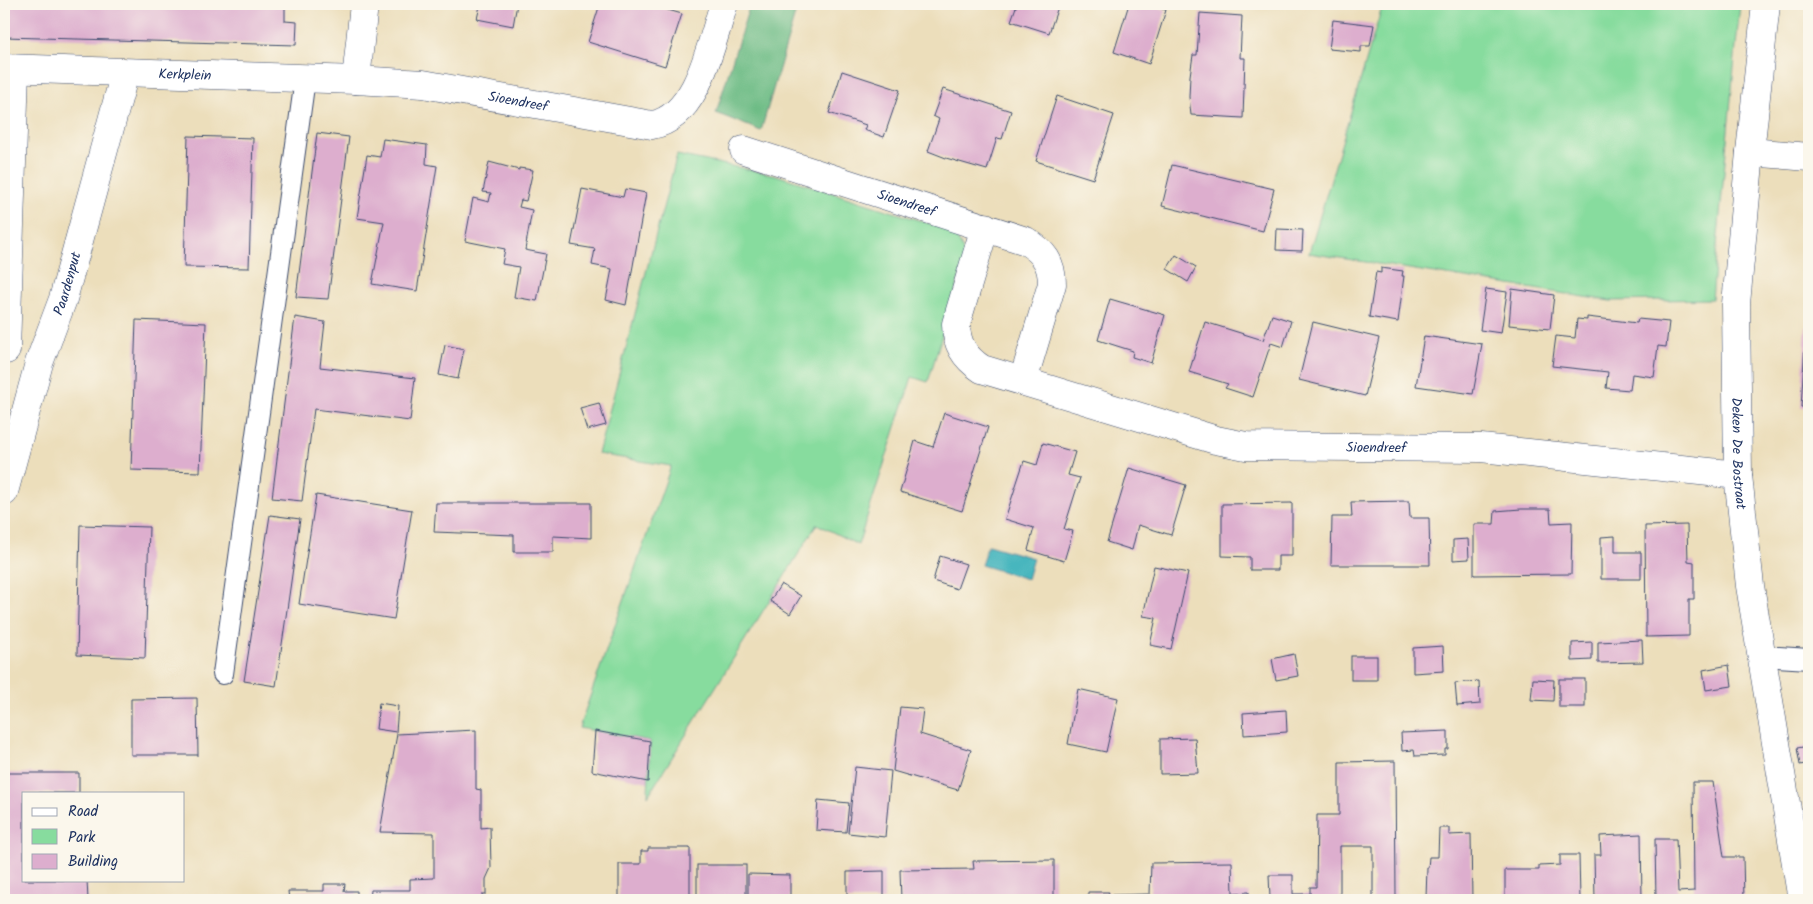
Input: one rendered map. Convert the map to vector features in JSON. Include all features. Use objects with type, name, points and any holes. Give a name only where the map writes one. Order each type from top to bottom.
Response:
[{"type":"street","points":[[356,80],[364,4]]},
{"type":"street","name":"Sioendreef","points":[[356,80],[423,84],[652,125],[668,120],[692,96],[724,4]]},
{"type":"street","name":"Deken De Bostraat","points":[[1766,4],[1736,304],[1738,475],[1750,586],[1802,900]]},
{"type":"street","name":"Kerkplein","points":[[39,363],[5,350],[9,69],[356,80]]},
{"type":"street","name":"Paardenput","points":[[4,492],[39,363],[63,299],[125,73]]},
{"type":"street","name":"Sioendreef","points":[[744,150],[1026,241],[1044,254],[1051,268],[1051,292],[1023,381]]},
{"type":"street","points":[[1750,152],[1809,157]]},
{"type":"street","name":"Sioendreef","points":[[985,227],[956,324],[957,339],[964,353],[975,365],[982,369],[1216,440],[1246,446],[1481,448],[1738,475]]},
{"type":"lane","points":[[223,674],[305,79]]},
{"type":"lane","points":[[1762,656],[1809,659]]},
{"type":"green space","points":[[750,4],[798,4],[761,131],[716,113]]},
{"type":"green space","points":[[1383,4],[1740,4],[1712,299],[1610,301],[1309,253]]},
{"type":"green space","points":[[677,155],[776,175],[947,229],[959,242],[965,259],[928,382],[912,377],[858,545],[817,524],[648,796],[650,741],[579,728],[671,466],[598,454]]},
{"type":"water","points":[[988,545],[1033,558],[1027,579],[981,565]]},
{"type":"building","points":[[4,4],[285,4],[285,21],[297,22],[296,45],[4,37]]},
{"type":"building","points":[[471,4],[517,4],[513,26],[477,19],[480,6]]},
{"type":"building","points":[[600,4],[647,4],[682,14],[665,66],[588,42]]},
{"type":"building","points":[[1017,4],[1059,4],[1049,33],[1011,21]]},
{"type":"building","points":[[1129,4],[1146,4],[1166,10],[1149,64],[1114,52]]},
{"type":"building","points":[[1200,13],[1242,16],[1240,58],[1245,58],[1243,118],[1191,115],[1189,97],[1190,76],[1193,55],[1197,55]]},
{"type":"building","points":[[1333,20],[1374,25],[1370,46],[1361,46],[1361,52],[1329,49]]},
{"type":"building","points":[[842,71],[900,90],[884,137],[864,130],[866,125],[829,113]]},
{"type":"building","points":[[943,89],[1011,111],[1002,139],[997,138],[987,170],[928,151],[939,119],[933,116]]},
{"type":"building","points":[[1057,96],[1114,115],[1093,179],[1036,161]]},
{"type":"building","points":[[317,133],[349,137],[328,299],[296,297]]},
{"type":"building","points":[[188,136],[253,138],[249,268],[184,267]]},
{"type":"building","points":[[383,139],[427,145],[426,164],[437,166],[417,291],[372,284],[384,222],[357,218],[367,155],[380,157]]},
{"type":"building","points":[[489,162],[519,170],[519,168],[533,170],[526,201],[521,200],[519,207],[532,210],[525,250],[546,254],[537,301],[514,297],[519,267],[502,264],[505,249],[465,241],[473,198],[489,202],[491,193],[483,192]]},
{"type":"building","points":[[1172,165],[1274,189],[1263,231],[1162,206]]},
{"type":"building","points":[[582,189],[623,197],[625,189],[646,193],[626,305],[606,300],[612,269],[592,265],[595,249],[571,245]]},
{"type":"building","points":[[1277,229],[1303,230],[1302,251],[1276,250]]},
{"type":"building","points":[[1176,255],[1196,267],[1188,282],[1167,269]]},
{"type":"building","points":[[1381,268],[1403,271],[1398,322],[1369,317],[1376,272],[1381,273]]},
{"type":"building","points":[[1486,289],[1507,292],[1501,333],[1480,330]]},
{"type":"building","points":[[1512,289],[1554,295],[1550,329],[1509,325]]},
{"type":"building","points":[[1110,299],[1165,315],[1151,363],[1132,357],[1133,351],[1098,340]]},
{"type":"building","points":[[1272,315],[1291,321],[1283,347],[1271,343],[1253,397],[1225,388],[1228,384],[1189,372],[1205,322],[1263,340]]},
{"type":"building","points":[[295,317],[325,322],[320,367],[415,378],[410,421],[314,409],[302,501],[272,498]]},
{"type":"building","points":[[1587,317],[1637,323],[1638,319],[1669,322],[1666,347],[1658,346],[1654,377],[1632,374],[1630,390],[1606,388],[1608,372],[1552,366],[1556,336],[1575,338],[1577,319],[1587,320]]},
{"type":"building","points":[[136,320],[206,323],[200,472],[131,470]]},
{"type":"building","points":[[1313,322],[1379,338],[1365,396],[1299,380]]},
{"type":"building","points":[[1806,327],[1809,327],[1809,407],[1801,407]]},
{"type":"building","points":[[1424,336],[1482,344],[1473,394],[1416,386]]},
{"type":"building","points":[[445,345],[464,349],[458,379],[439,375]]},
{"type":"building","points":[[599,403],[606,425],[587,430],[580,408]]},
{"type":"building","points":[[944,413],[988,427],[962,511],[900,492],[915,441],[933,447]]},
{"type":"building","points":[[1043,443],[1075,452],[1068,475],[1080,478],[1064,529],[1073,531],[1064,561],[1028,550],[1034,528],[1005,519],[1024,461],[1037,465]]},
{"type":"building","points":[[1129,468],[1186,485],[1171,535],[1138,525],[1132,550],[1107,542]]},
{"type":"building","points":[[316,495],[412,510],[394,619],[299,604]]},
{"type":"building","points":[[1409,501],[1410,518],[1429,518],[1430,565],[1331,565],[1332,517],[1352,517],[1351,502]]},
{"type":"building","points":[[436,503],[591,503],[591,538],[553,536],[553,552],[514,552],[514,535],[434,532]]},
{"type":"building","points":[[1292,503],[1292,556],[1278,556],[1278,570],[1250,570],[1250,557],[1222,556],[1222,504]]},
{"type":"building","points":[[1550,509],[1551,523],[1572,522],[1571,574],[1474,575],[1474,524],[1494,524],[1495,511]]},
{"type":"building","points":[[270,515],[300,519],[276,686],[244,681]]},
{"type":"building","points":[[80,525],[149,527],[145,658],[77,655]]},
{"type":"building","points":[[1687,525],[1688,561],[1694,562],[1694,599],[1689,599],[1689,636],[1646,637],[1645,526]]},
{"type":"building","points":[[1615,536],[1615,552],[1641,552],[1641,579],[1601,579],[1601,537]]},
{"type":"building","points":[[1468,539],[1469,559],[1453,560],[1453,540]]},
{"type":"building","points":[[1809,549],[1809,574],[1805,573]]},
{"type":"building","points":[[940,556],[966,564],[957,589],[933,581]]},
{"type":"building","points":[[1154,566],[1188,573],[1171,649],[1150,645],[1156,618],[1143,616]]},
{"type":"building","points":[[781,584],[801,596],[790,614],[770,601]]},
{"type":"building","points":[[1642,640],[1643,662],[1598,663],[1598,642]]},
{"type":"building","points":[[1592,642],[1592,660],[1572,661],[1572,643]]},
{"type":"building","points":[[1443,646],[1444,671],[1413,673],[1413,648]]},
{"type":"building","points":[[1294,654],[1298,676],[1276,680],[1272,659]]},
{"type":"building","points":[[1351,656],[1377,656],[1377,680],[1351,680]]},
{"type":"building","points":[[1729,665],[1732,686],[1706,690],[1703,670]]},
{"type":"building","points":[[1533,679],[1554,680],[1553,701],[1531,700]]},
{"type":"building","points":[[1559,679],[1585,679],[1585,707],[1559,707]]},
{"type":"building","points":[[1479,681],[1480,704],[1457,706],[1455,683]]},
{"type":"building","points":[[1078,689],[1118,698],[1106,752],[1068,744]]},
{"type":"building","points":[[197,698],[198,755],[131,755],[131,699]]},
{"type":"building","points":[[379,703],[398,706],[396,732],[376,729]]},
{"type":"building","points":[[900,707],[923,709],[920,734],[971,750],[958,790],[893,771]]},
{"type":"building","points":[[1286,710],[1287,732],[1244,735],[1243,713]]},
{"type":"building","points":[[476,730],[476,789],[481,790],[481,828],[490,827],[491,868],[486,879],[486,894],[482,894],[482,900],[370,900],[371,890],[410,890],[410,879],[434,878],[434,833],[380,832],[397,734]]},
{"type":"building","points":[[595,731],[650,741],[648,782],[592,771]]},
{"type":"building","points":[[1448,731],[1448,749],[1445,749],[1445,755],[1415,756],[1414,750],[1402,751],[1401,733]]},
{"type":"building","points":[[1195,738],[1198,773],[1160,774],[1160,739]]},
{"type":"building","points":[[1809,746],[1809,763],[1800,765],[1797,748]]},
{"type":"building","points":[[1395,761],[1396,897],[1426,898],[1429,857],[1438,857],[1439,828],[1449,828],[1449,835],[1471,834],[1472,900],[1373,900],[1373,846],[1340,846],[1340,900],[1254,900],[1270,898],[1269,875],[1293,875],[1293,894],[1310,894],[1310,887],[1316,887],[1317,815],[1339,815],[1339,762]]},
{"type":"building","points":[[855,767],[891,771],[885,837],[848,833]]},
{"type":"building","points":[[4,773],[79,773],[79,792],[22,792],[22,882],[87,882],[88,900],[4,900]]},
{"type":"building","points":[[1693,782],[1713,782],[1724,857],[1743,857],[1744,900],[1656,900],[1655,839],[1676,839],[1678,892],[1694,891]]},
{"type":"building","points":[[818,800],[849,803],[846,832],[816,830]]},
{"type":"building","points":[[1641,834],[1642,900],[1595,900],[1594,855],[1601,855],[1600,836]]},
{"type":"building","points":[[648,848],[690,848],[690,900],[619,900],[619,864],[641,864],[641,851],[648,851]]},
{"type":"building","points":[[1560,855],[1579,855],[1580,900],[1505,900],[1505,870],[1539,870],[1539,866],[1560,865]]},
{"type":"building","points":[[1054,860],[1054,900],[901,900],[900,870],[974,869],[973,861]]},
{"type":"building","points":[[1232,862],[1233,893],[1249,892],[1249,900],[1088,900],[1088,892],[1109,892],[1108,895],[1150,894],[1151,863]]},
{"type":"building","points":[[697,865],[746,865],[746,900],[697,900]]},
{"type":"building","points":[[884,871],[884,900],[847,900],[847,872]]},
{"type":"building","points":[[748,874],[790,875],[790,900],[748,900]]},
{"type":"building","points":[[324,884],[345,884],[344,891],[357,891],[357,900],[289,900],[288,891],[324,891]]}]
